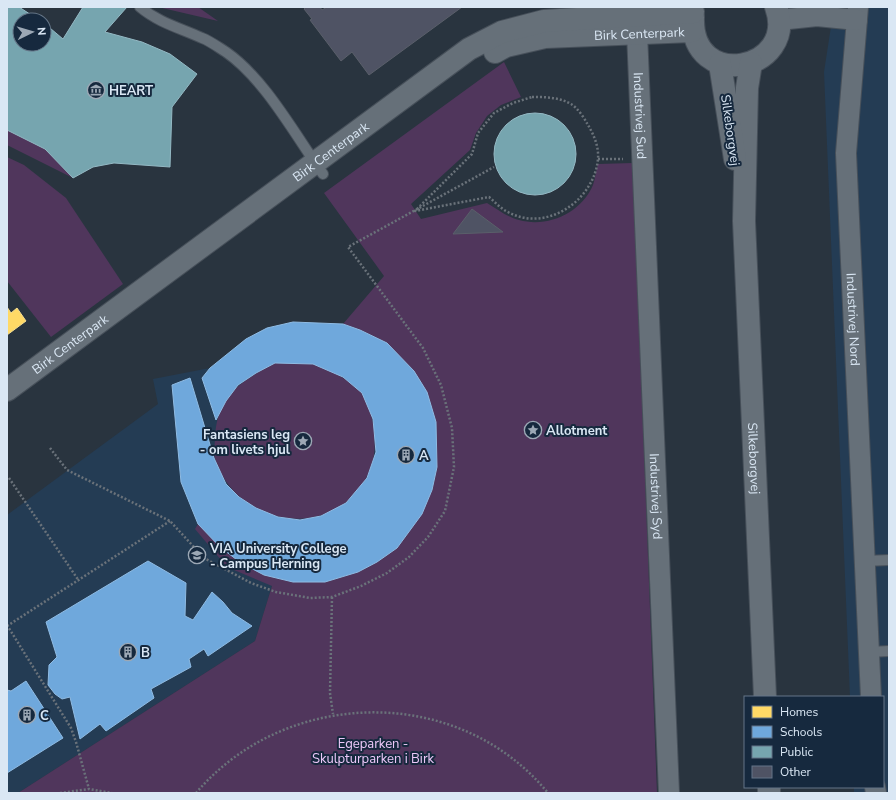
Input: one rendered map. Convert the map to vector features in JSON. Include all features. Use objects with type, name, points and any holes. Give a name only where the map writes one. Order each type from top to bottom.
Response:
[{"type":"street","name":"Industrivej Nord","points":[[777,14],[817,16],[857,14],[846,153],[871,696]]},
{"type":"street","points":[[694,17],[696,41],[705,54],[720,64],[733,67],[751,63],[765,54],[773,44],[778,32],[777,14]]},
{"type":"street","name":"Birk Centerpark","points":[[7,406],[143,298],[319,168],[474,63],[506,46],[634,18],[694,17]]},
{"type":"street","name":"Industrivej Sud","points":[[634,18],[644,199]]},
{"type":"street","name":"Silkeborgvej","points":[[751,63],[747,88],[744,221],[765,696]]},
{"type":"street","name":"Silkeborgvej","points":[[720,64],[744,221]]},
{"type":"street","name":"Industrivej Syd","points":[[644,199],[669,793]]},
{"type":"street","name":"Birk Centerpark","points":[[7,390],[143,298]]},
{"type":"lane","points":[[140,7],[152,18],[204,38],[228,53],[256,80],[319,168]]},
{"type":"lane","points":[[865,561],[889,560]]},
{"type":"lane","points":[[869,652],[889,651]]},
{"type":"path","points":[[532,97],[553,98],[571,104],[584,118],[596,138],[598,159],[590,183],[579,199],[563,212],[546,218],[529,218],[508,213],[489,197],[415,211],[472,154],[478,133],[494,113],[513,103],[532,97]]},
{"type":"path","points":[[598,159],[642,158]]},
{"type":"path","points":[[50,448],[67,470],[170,521],[204,558],[251,583],[276,592],[310,598],[332,597],[362,586],[387,573],[409,557],[428,537],[445,511],[454,467],[452,428],[440,385],[423,348],[348,247],[494,167]]},
{"type":"path","points":[[9,478],[79,581]]},
{"type":"path","points":[[89,789],[71,728],[7,626],[170,521]]},
{"type":"path","points":[[332,597],[330,693],[334,714]]},
{"type":"path","points":[[196,793],[208,778],[240,752],[275,732],[314,719],[334,714],[354,712],[395,712],[435,720],[473,734],[508,755],[539,782],[548,793]]},
{"type":"path","points":[[60,793],[89,789],[112,793]]},
{"type":"shaded area","points":[[834,7],[889,7],[889,793],[854,793],[854,788],[884,788],[884,696],[850,696],[824,72]]},
{"type":"shaded area","name":"VIA University College - Campus Herning","points":[[293,322],[343,324],[360,330],[387,343],[436,422],[437,467],[432,490],[397,548],[377,562],[358,572],[325,582],[272,586],[255,641],[18,793],[7,793],[7,515],[158,404],[153,379],[210,368],[246,339],[267,328]]},
{"type":"green space","points":[[158,7],[198,7],[218,21]]},
{"type":"green space","name":"Egeparken - Skulpturparken i Birk","points":[[504,62],[521,97],[501,105],[487,116],[476,133],[470,150],[411,204],[421,219],[487,203],[502,213],[515,219],[530,222],[552,220],[572,210],[588,195],[593,185],[598,164],[633,163],[657,793],[18,793],[255,641],[272,586],[227,567],[195,529],[198,524],[220,547],[241,563],[264,575],[293,582],[325,582],[358,572],[377,562],[397,548],[432,490],[437,467],[436,422],[387,343],[360,330],[343,324],[384,276],[324,193]]},
{"type":"green space","points":[[7,130],[45,149],[73,178],[7,145]]},
{"type":"green space","points":[[7,157],[24,165],[66,198],[123,284],[51,337],[7,281]]},
{"type":"green space","points":[[275,363],[314,364],[338,375],[350,382],[361,392],[369,407],[372,417],[375,437],[374,456],[372,464],[359,489],[340,507],[317,516],[293,518],[268,513],[246,502],[227,483],[215,459],[214,448],[217,423],[220,411],[226,401],[241,384],[251,376]]},
{"type":"building: Homes","points":[[7,307],[11,313],[17,308],[26,321],[7,335]]},
{"type":"building: Schools","name":"A","points":[[293,322],[343,324],[360,330],[387,343],[414,371],[427,392],[436,422],[437,467],[432,490],[422,514],[397,548],[377,562],[358,572],[325,582],[293,582],[264,575],[241,563],[220,547],[198,524],[181,482],[172,385],[190,378],[214,458],[226,484],[239,497],[256,508],[278,517],[300,520],[321,516],[346,503],[367,478],[376,452],[373,419],[362,393],[343,377],[313,364],[275,363],[256,373],[238,385],[226,401],[216,420],[202,378],[210,368],[246,339],[267,328]]},
{"type":"building: Schools","name":"B","points":[[148,561],[186,583],[185,616],[193,620],[212,592],[232,613],[252,626],[208,656],[204,649],[189,659],[191,667],[151,689],[154,698],[106,731],[100,724],[80,739],[70,697],[62,699],[55,694],[48,685],[49,665],[57,657],[46,622]]},
{"type":"building: Schools","name":"C","points":[[26,681],[63,738],[7,773],[7,690],[11,691]]},
{"type":"building: Public","name":"HEART","points":[[7,7],[19,7],[27,12],[12,12],[12,52],[52,52],[52,30],[63,39],[83,7],[127,7],[105,32],[142,42],[170,54],[197,74],[172,107],[170,167],[114,163],[93,167],[73,178],[45,149],[7,130]]},
{"type":"building: Public","points":[[535,113],[551,116],[564,125],[573,138],[576,154],[573,170],[564,183],[551,192],[535,195],[519,192],[506,183],[497,170],[494,154],[497,138],[506,125],[519,116]]},
{"type":"building: Other","points":[[306,7],[320,7],[322,10],[327,7],[462,7],[369,75],[352,52],[341,61],[310,20],[312,19],[304,9]]},
{"type":"building: Other","points":[[472,209],[503,232],[453,234]]},
{"type":"place","name":"HEART","points":[[96,90]]},
{"type":"place","name":"Allotment","points":[[533,430]]},
{"type":"place","name":"Fantasiens leg - om livets hjul","points":[[303,441]]},
{"type":"place","name":"A","points":[[406,455]]},
{"type":"place","name":"VIA University College - Campus Herning","points":[[197,555]]},
{"type":"place","name":"B","points":[[128,652]]},
{"type":"place","name":"C","points":[[27,715]]}]
